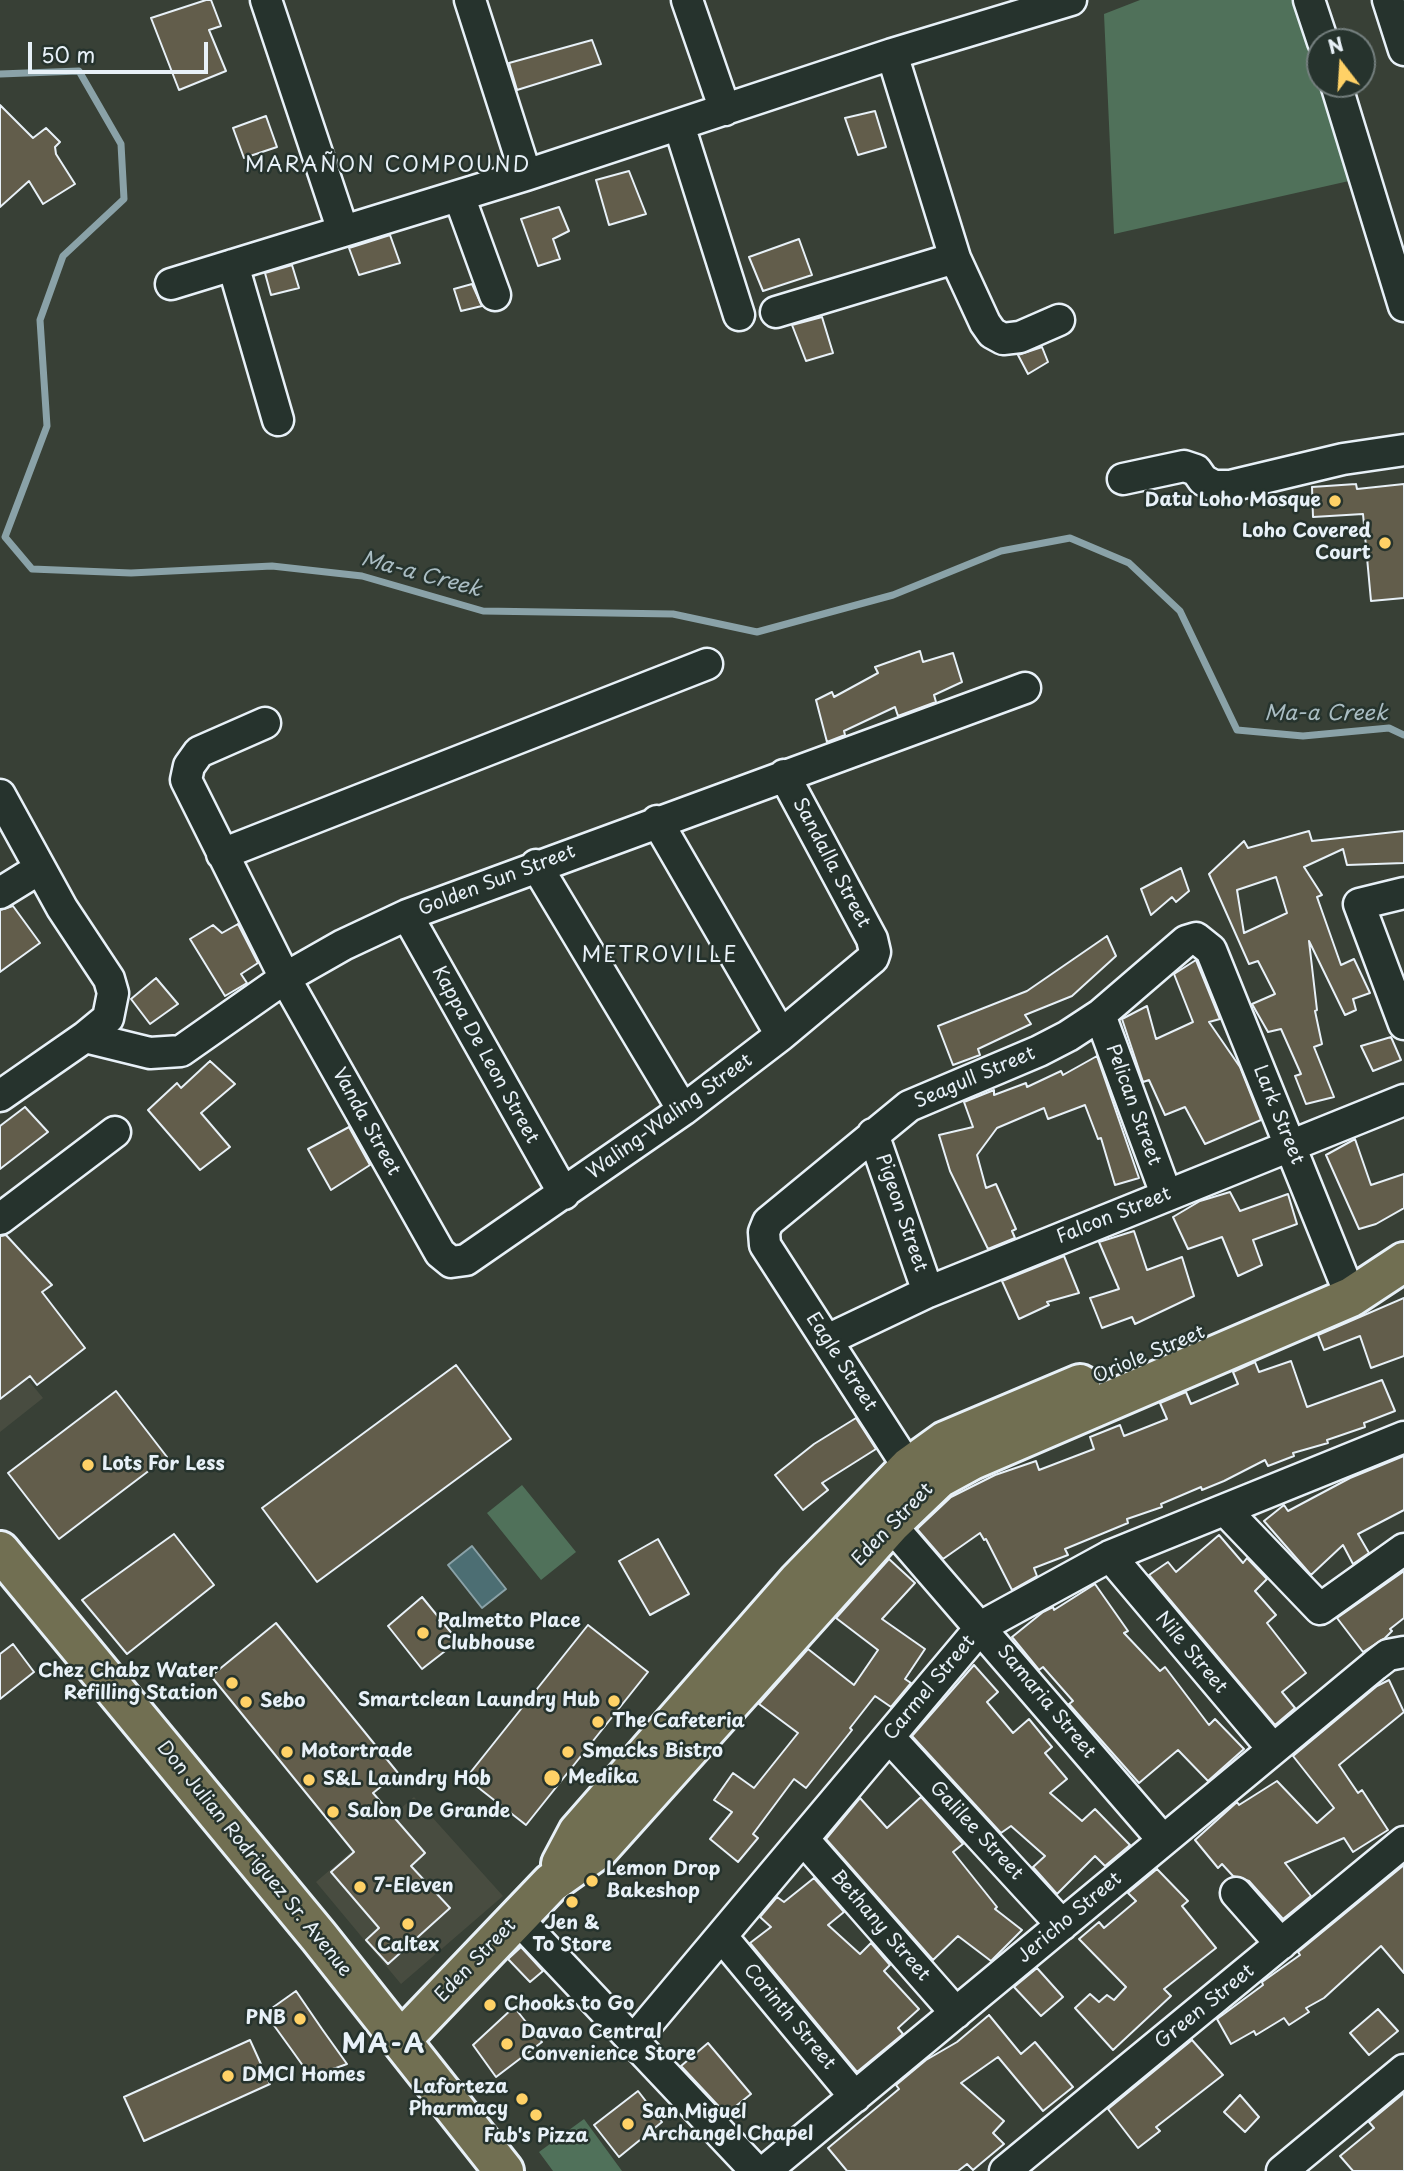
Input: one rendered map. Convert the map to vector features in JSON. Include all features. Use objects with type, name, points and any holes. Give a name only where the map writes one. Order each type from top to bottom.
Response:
[{"type":"main road","name":"Eden Street","points":[[402,2039],[551,1883],[578,1832],[798,1581],[882,1513],[916,1478],[954,1468],[1347,1285],[1401,1263]]},
{"type":"main road","name":"Don Julian Rodriguez Sr. Avenue","points":[[0,1551],[402,2039],[504,2171]]},
{"type":"street","points":[[266,0],[343,232]]},
{"type":"street","points":[[470,0],[526,175]]},
{"type":"street","points":[[687,0],[725,110]]},
{"type":"street","points":[[172,284],[526,175],[892,54],[1071,0]]},
{"type":"street","points":[[1309,0],[1318,28]]},
{"type":"street","points":[[1388,0],[1404,50]]},
{"type":"street","points":[[892,54],[955,258],[992,332],[1003,339],[1020,337],[1059,320]]},
{"type":"street","points":[[1340,98],[1404,306]]},
{"type":"street","points":[[679,125],[739,314]]},
{"type":"street","points":[[459,196],[495,296]]},
{"type":"street","points":[[776,312],[955,258]]},
{"type":"street","points":[[233,265],[278,420]]},
{"type":"street","points":[[1123,479],[1184,466],[1196,470],[1203,480],[1214,486],[1230,486],[1343,459],[1404,450]]},
{"type":"street","points":[[222,854],[707,664]]},
{"type":"street","name":"Golden Sun Street","points":[[85,1037],[150,1053],[181,1051],[285,978],[343,945],[407,915],[1025,688]]},
{"type":"street","name":"Vanda Street","points":[[265,723],[199,752],[189,766],[186,780],[285,978],[440,1253],[452,1262]]},
{"type":"street","name":"Sandalla Street","points":[[784,775],[872,939],[875,952]]},
{"type":"street","points":[[0,795],[39,869],[76,931],[92,951],[111,986],[112,1007],[108,1018],[85,1037],[0,1096]]},
{"type":"street","points":[[657,821],[781,1035]]},
{"type":"street","points":[[536,866],[683,1110]]},
{"type":"street","points":[[0,893],[39,869]]},
{"type":"street","points":[[1404,893],[1359,904],[1404,1024]]},
{"type":"street","name":"Kappa De Leon Street","points":[[407,915],[564,1194]]},
{"type":"street","name":"Seagull Street","points":[[764,1232],[774,1214],[909,1106],[1039,1051],[1100,1015],[1177,946],[1196,938]]},
{"type":"street","name":"Lark Street","points":[[1196,938],[1211,950],[1347,1285]]},
{"type":"street","name":"Waling-Waling Street","points":[[452,1262],[466,1260],[683,1110],[781,1035],[867,964],[875,952]]},
{"type":"street","name":"Pelican Street","points":[[1100,1015],[1166,1194]]},
{"type":"street","name":"Falcon Street","points":[[827,1340],[928,1292],[1404,1100]]},
{"type":"street","points":[[0,1219],[115,1132]]},
{"type":"street","name":"Pigeon Street","points":[[873,1134],[928,1292]]},
{"type":"street","name":"Eagle Street","points":[[764,1232],[765,1245],[916,1478]]},
{"type":"street","name":"Carmel Street","points":[[633,2040],[723,1938],[982,1626],[1110,1556],[1404,1437]]},
{"type":"street","points":[[1226,1511],[1320,1609],[1404,1549]]},
{"type":"street","name":"Samaria Street","points":[[882,1513],[982,1626],[1163,1840]]},
{"type":"street","name":"Nile Street","points":[[1110,1556],[1273,1749]]},
{"type":"street","name":"Jericho Street","points":[[765,2171],[1375,1665],[1388,1655],[1404,1652]]},
{"type":"street","name":"Galilee Street","points":[[889,1737],[1062,1925]]},
{"type":"street","name":"Bethany Street","points":[[804,1840],[956,2012]]},
{"type":"street","name":"Green Street","points":[[1005,2171],[1404,1842]]},
{"type":"street","points":[[1237,1893],[1281,1944]]},
{"type":"street","points":[[517,1918],[756,2171]]},
{"type":"street","name":"Corinth Street","points":[[723,1938],[855,2097]]},
{"type":"street","points":[[1282,2171],[1404,2070]]},
{"type":"shaded area","points":[[0,1346],[43,1398],[0,1432]]},
{"type":"shaded area","points":[[414,1797],[503,1896],[401,1984],[316,1882]]},
{"type":"green space","points":[[1140,0],[1295,0],[1306,37],[1306,98],[1324,98],[1349,181],[1114,234],[1104,14]]},
{"type":"green space","points":[[522,1485],[576,1552],[541,1580],[487,1513]]},
{"type":"green space","points":[[584,2119],[622,2171],[553,2171],[539,2152]]},
{"type":"water","points":[[472,1546],[506,1589],[482,1608],[448,1565]]},
{"type":"building","points":[[211,0],[221,26],[209,30],[226,71],[179,90],[151,18]]},
{"type":"building","points":[[592,40],[601,64],[517,90],[509,63]]},
{"type":"building","points":[[0,105],[33,138],[46,128],[60,142],[55,147],[56,154],[75,184],[43,204],[29,181],[0,207]]},
{"type":"building","points":[[875,111],[886,147],[858,155],[845,118]]},
{"type":"building","points":[[266,116],[277,147],[244,158],[233,128]]},
{"type":"building","points":[[629,171],[646,214],[609,225],[596,180]]},
{"type":"building","points":[[559,207],[569,231],[553,239],[560,259],[538,266],[521,219]]},
{"type":"building","points":[[390,235],[400,263],[359,275],[349,248]]},
{"type":"building","points":[[799,239],[812,275],[763,291],[749,257]]},
{"type":"building","points":[[292,265],[299,288],[271,295],[265,273]]},
{"type":"building","points":[[472,284],[482,306],[461,311],[454,289]]},
{"type":"building","points":[[822,317],[833,353],[806,361],[792,325]]},
{"type":"building","points":[[1042,347],[1048,362],[1028,374],[1018,355]]},
{"type":"building","name":"Loho Covered Court","points":[[1356,484],[1357,489],[1404,484],[1404,598],[1371,601],[1363,514],[1313,517],[1312,487]]},
{"type":"building","points":[[920,651],[923,662],[953,653],[962,682],[934,695],[936,702],[898,716],[895,707],[827,742],[816,700],[832,692],[834,697],[878,673],[875,667]]},
{"type":"building","points":[[1309,831],[1312,841],[1404,831],[1404,863],[1347,865],[1343,849],[1304,867],[1322,895],[1317,897],[1341,965],[1354,959],[1370,993],[1353,999],[1356,1010],[1345,1015],[1309,941],[1315,1011],[1322,1044],[1314,1047],[1334,1097],[1306,1104],[1295,1076],[1301,1074],[1281,1029],[1268,1032],[1252,1004],[1275,994],[1258,961],[1249,964],[1209,874],[1244,841],[1248,848]],"holes":[[[1276,877],[1287,913],[1244,933],[1237,890]]]},
{"type":"building","points":[[1181,868],[1189,891],[1176,902],[1172,897],[1151,915],[1141,889]]},
{"type":"building","points":[[13,906],[40,943],[0,972],[0,910]]},
{"type":"building","points":[[238,924],[258,963],[241,974],[247,983],[225,996],[190,939],[213,925],[222,933]]},
{"type":"building","points":[[1107,936],[1116,956],[1072,996],[1025,1015],[1031,1024],[978,1049],[980,1055],[953,1065],[938,1026],[1027,991]]},
{"type":"building","points":[[1196,960],[1220,1019],[1209,1022],[1240,1067],[1261,1120],[1205,1144],[1185,1107],[1165,1115],[1149,1080],[1143,1082],[1122,1019],[1147,1006],[1156,1039],[1193,1022],[1174,974]]},
{"type":"building","points":[[156,978],[178,1004],[150,1024],[131,999]]},
{"type":"building","points":[[1391,1037],[1401,1060],[1373,1071],[1361,1046]]},
{"type":"building","points":[[1097,1056],[1139,1178],[1115,1185],[1101,1138],[1098,1139],[1085,1105],[1048,1119],[1044,1108],[997,1128],[977,1155],[986,1188],[996,1184],[1016,1229],[1012,1231],[1015,1238],[988,1249],[950,1171],[939,1135],[973,1127],[964,1102],[994,1090],[994,1095],[1026,1083],[1027,1087],[1061,1071],[1063,1075]]},
{"type":"building","points":[[210,1061],[235,1084],[201,1113],[230,1147],[200,1170],[148,1110],[177,1083],[181,1088]]},
{"type":"building","points":[[25,1107],[48,1132],[0,1169],[0,1126]]},
{"type":"building","points":[[349,1127],[370,1165],[331,1190],[308,1149]]},
{"type":"building","points":[[1355,1139],[1371,1185],[1404,1174],[1404,1208],[1376,1224],[1359,1229],[1326,1155]]},
{"type":"building","points":[[1230,1192],[1240,1211],[1288,1194],[1297,1224],[1253,1240],[1262,1265],[1238,1276],[1222,1237],[1188,1249],[1173,1217],[1200,1201]]},
{"type":"building","points":[[1134,1231],[1147,1270],[1182,1257],[1194,1296],[1135,1324],[1132,1317],[1102,1328],[1090,1298],[1119,1289],[1099,1242]]},
{"type":"building","points":[[6,1235],[52,1285],[42,1292],[85,1348],[37,1385],[30,1376],[0,1399],[0,1236]]},
{"type":"building","points":[[1064,1256],[1079,1293],[1047,1302],[1049,1305],[1019,1319],[1002,1281]]},
{"type":"building","points":[[1404,1298],[1404,1356],[1371,1368],[1360,1336],[1324,1350],[1318,1335]]},
{"type":"building","points":[[1291,1361],[1307,1407],[1382,1380],[1395,1411],[1364,1423],[1365,1427],[1327,1440],[1328,1443],[1293,1453],[1294,1456],[1268,1466],[1265,1460],[1224,1481],[1202,1490],[1201,1487],[1161,1504],[1162,1507],[1127,1519],[1128,1523],[1065,1549],[1068,1555],[1034,1568],[1037,1576],[1012,1590],[986,1539],[984,1540],[980,1533],[943,1559],[917,1529],[951,1497],[995,1475],[1036,1461],[1039,1470],[1094,1449],[1090,1437],[1120,1425],[1124,1436],[1167,1419],[1160,1403],[1186,1392],[1191,1404],[1238,1384],[1233,1372],[1255,1362],[1259,1372]]},
{"type":"building","points":[[456,1365],[511,1439],[317,1582],[262,1508]]},
{"type":"building","name":"Lots For Less","points":[[116,1391],[167,1457],[59,1539],[8,1473]]},
{"type":"building","points":[[856,1418],[876,1449],[822,1483],[828,1490],[803,1510],[775,1475],[814,1444]]},
{"type":"building","points":[[1404,1456],[1404,1510],[1358,1534],[1369,1553],[1353,1564],[1343,1545],[1311,1575],[1264,1521],[1284,1505],[1288,1511],[1350,1478]]},
{"type":"building","points":[[174,1534],[214,1585],[127,1654],[82,1600]]},
{"type":"building","points":[[1219,1535],[1243,1563],[1247,1558],[1267,1579],[1255,1591],[1276,1615],[1267,1623],[1306,1673],[1282,1692],[1295,1708],[1275,1725],[1149,1575],[1168,1562],[1176,1572]]},
{"type":"building","points":[[658,1539],[689,1594],[650,1615],[619,1561]]},
{"type":"building","points":[[889,1559],[915,1583],[882,1619],[925,1649],[905,1679],[911,1683],[891,1707],[875,1696],[806,1788],[794,1779],[753,1834],[758,1838],[738,1862],[710,1839],[732,1812],[714,1800],[733,1773],[754,1788],[798,1733],[759,1704],[808,1649],[854,1685],[878,1650],[836,1618]]},
{"type":"building","points":[[1404,1571],[1404,1618],[1390,1629],[1392,1631],[1385,1638],[1363,1652],[1337,1618]]},
{"type":"building","points":[[1095,1584],[1128,1631],[1124,1633],[1160,1671],[1165,1667],[1209,1725],[1215,1719],[1244,1749],[1208,1781],[1178,1750],[1139,1783],[1069,1704],[1073,1701],[1043,1667],[1039,1670],[1012,1637],[1043,1612],[1053,1607],[1054,1610]]},
{"type":"building","name":"Palmetto Place Clubhouse","points":[[422,1597],[458,1641],[422,1669],[388,1626]]},
{"type":"building","points":[[276,1623],[398,1773],[373,1793],[425,1853],[411,1866],[450,1908],[388,1964],[366,1940],[379,1928],[331,1872],[354,1852],[211,1676]]},
{"type":"building","points":[[588,1625],[648,1672],[526,1825],[466,1778]]},
{"type":"building","points":[[13,1644],[34,1672],[0,1699],[0,1654]]},
{"type":"building","points":[[974,1665],[998,1692],[987,1702],[1013,1733],[1029,1719],[1052,1747],[1045,1753],[1067,1779],[1050,1793],[1082,1821],[1095,1809],[1130,1845],[1105,1866],[1095,1856],[1057,1894],[1033,1867],[1045,1856],[1011,1826],[1001,1833],[912,1736]]},
{"type":"building","points":[[1389,1680],[1404,1712],[1339,1765],[1358,1793],[1362,1790],[1388,1830],[1353,1852],[1344,1838],[1285,1863],[1311,1896],[1283,1919],[1249,1881],[1233,1876],[1222,1864],[1218,1868],[1195,1840],[1237,1802],[1239,1805],[1277,1781],[1317,1823],[1334,1808],[1293,1756],[1377,1686]]},
{"type":"building","points":[[921,1797],[963,1844],[953,1852],[997,1907],[995,1909],[1022,1930],[991,1961],[958,1936],[933,1960],[826,1839],[860,1798],[887,1828]]},
{"type":"building","points":[[1404,1865],[1404,1973],[1381,1946],[1324,1998],[1306,2008],[1309,2012],[1289,2025],[1284,2018],[1256,2035],[1254,2031],[1231,2044],[1217,2019],[1300,1955],[1298,1952]]},
{"type":"building","points":[[1157,1869],[1188,1901],[1182,1906],[1216,1948],[1164,1989],[1171,1996],[1113,2050],[1075,2008],[1090,1994],[1099,2002],[1107,1995],[1114,2000],[1126,1987],[1079,1939],[1099,1922],[1104,1928],[1136,1901],[1128,1893]]},
{"type":"building","points":[[814,1878],[844,1912],[828,1925],[860,1954],[871,1943],[890,1965],[884,1971],[919,2009],[898,2028],[903,2034],[857,2072],[750,1943],[771,1927],[760,1917],[777,1897],[784,1902]]},
{"type":"building","points":[[521,1947],[543,1971],[530,1982],[508,1959]]},
{"type":"building","points":[[1037,1968],[1063,1997],[1041,2016],[1014,1987]]},
{"type":"building","points":[[296,1991],[347,2064],[311,2077],[265,2013]]},
{"type":"building","name":"Davao Central Convenience Store","points":[[514,2007],[542,2042],[496,2077],[473,2045]]},
{"type":"building","points":[[1378,2009],[1398,2031],[1369,2055],[1350,2033]]},
{"type":"building","points":[[989,2015],[1021,2054],[1035,2042],[1073,2087],[1043,2111],[998,2057],[961,2083],[1004,2121],[993,2133],[1004,2144],[973,2170],[967,2164],[958,2171],[847,2171],[828,2148],[899,2089],[896,2085],[926,2060],[957,2042]]},
{"type":"building","points":[[250,2040],[270,2084],[144,2141],[124,2097]]},
{"type":"building","points":[[1192,2040],[1223,2075],[1156,2127],[1160,2131],[1138,2148],[1108,2109]]},
{"type":"building","points":[[708,2043],[751,2094],[726,2114],[681,2066]]},
{"type":"building","name":"San Miguel Archangel Chapel","points":[[638,2091],[662,2122],[619,2157],[594,2125]]},
{"type":"building","points":[[1404,2093],[1404,2171],[1353,2171],[1340,2156],[1374,2128],[1369,2122]]},
{"type":"building","points":[[1240,2095],[1259,2117],[1245,2132],[1224,2112]]},
{"type":"waterway","name":"Ma-a Creek","points":[[0,74],[79,71],[121,144],[124,199],[63,256],[40,320],[47,426],[5,537],[32,569],[131,573],[272,566],[362,576],[483,611],[673,614],[757,632],[893,595],[1001,551],[1070,538],[1129,563],[1180,611],[1237,730],[1303,736],[1389,728],[1404,735]]},
{"type":"place","name":"Datu Loho Mosque","points":[[1335,501]]},
{"type":"place","name":"Loho Covered Court","points":[[1385,543]]},
{"type":"place","name":"Lots For Less","points":[[88,1465]]},
{"type":"place","name":"Palmetto Place Clubhouse","points":[[423,1633]]},
{"type":"place","name":"Chez Chabz Water Refilling Station","points":[[232,1683]]},
{"type":"place","name":"Smartclean Laundry Hub","points":[[614,1701]]},
{"type":"place","name":"Sebo","points":[[246,1702]]},
{"type":"place","name":"The Cafeteria","points":[[598,1722]]},
{"type":"place","name":"Motortrade","points":[[287,1752]]},
{"type":"place","name":"Smacks Bistro","points":[[568,1752]]},
{"type":"place","name":"Medika","points":[[552,1778]]},
{"type":"place","name":"S&L Laundry Hob","points":[[309,1780]]},
{"type":"place","name":"Salon De Grande","points":[[333,1812]]},
{"type":"place","name":"Lemon Drop Bakeshop","points":[[592,1881]]},
{"type":"place","name":"7-Eleven","points":[[360,1887]]},
{"type":"place","name":"Jen & To Store","points":[[572,1902]]},
{"type":"place","name":"Caltex","points":[[408,1924]]},
{"type":"place","name":"Chooks to Go","points":[[490,2005]]},
{"type":"place","name":"PNB","points":[[300,2019]]},
{"type":"place","name":"Davao Central Convenience Store","points":[[507,2044]]},
{"type":"place","name":"DMCI Homes","points":[[228,2076]]},
{"type":"place","name":"Laforteza Pharmacy","points":[[522,2099]]},
{"type":"place","name":"Fab's Pizza","points":[[536,2115]]},
{"type":"place","name":"San Miguel Archangel Chapel","points":[[628,2124]]},
{"type":"district","name":"MARAÑON COMPOUND","points":[[388,166]]},
{"type":"district","name":"METROVILLE","points":[[660,956]]},
{"type":"district","name":"MA-A","points":[[384,2046]]}]
